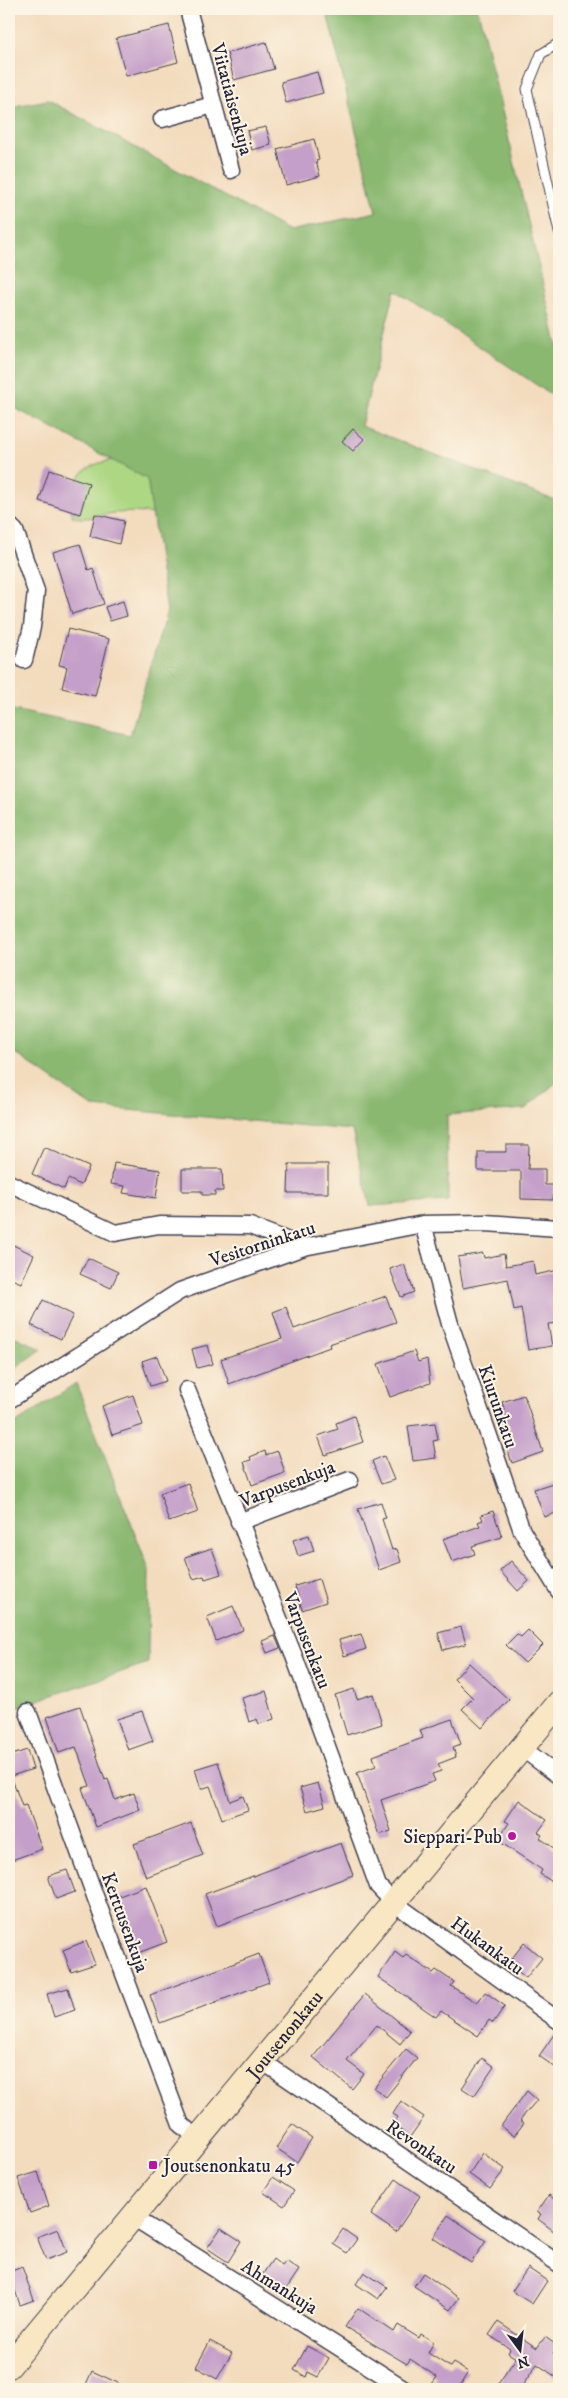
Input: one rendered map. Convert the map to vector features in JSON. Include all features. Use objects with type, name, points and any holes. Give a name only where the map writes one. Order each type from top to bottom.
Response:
[{"type":"main road","name":"Joutsenonkatu","points":[[9,2366],[559,1702]]},
{"type":"street","name":"Viitatiaisenkuja","points":[[188,9],[231,170]]},
{"type":"street","points":[[162,119],[213,105]]},
{"type":"street","points":[[9,525],[15,530],[36,590],[32,627],[24,660]]},
{"type":"street","points":[[9,1183],[115,1233],[159,1225],[250,1226],[304,1247]]},
{"type":"street","name":"Vesitorninkatu","points":[[9,1400],[180,1291],[304,1247],[423,1224],[485,1223],[559,1228]]},
{"type":"street","name":"Kiurunkatu","points":[[423,1224],[450,1324],[522,1531],[559,1591]]},
{"type":"street","name":"Varpusenkatu","points":[[187,1390],[294,1656],[378,1886],[393,1902]]},
{"type":"street","name":"Varpusenkuja","points":[[239,1522],[350,1480]]},
{"type":"street","name":"Kerttusenkuja","points":[[28,1712],[181,2124],[198,2138]]},
{"type":"street","points":[[522,1748],[559,1776]]},
{"type":"street","name":"Hukankatu","points":[[393,1902],[559,2021]]},
{"type":"street","name":"Revonkatu","points":[[262,2061],[559,2264]]},
{"type":"street","name":"Ahmankuja","points":[[133,2217],[405,2389]]},
{"type":"lane","points":[[559,43],[541,54],[527,88],[559,232]]},
{"type":"green space","points":[[326,9],[478,9],[559,352],[559,400],[395,290],[361,426],[559,502],[559,1080],[525,1109],[447,1115],[448,1201],[370,1206],[352,1130],[93,1107],[9,1049],[9,709],[130,735],[167,611],[147,479],[9,405],[9,107],[48,100],[289,231],[376,212]]},
{"type":"green space","points":[[140,459],[167,517],[130,512],[88,518],[73,517],[69,501],[75,484],[83,472],[106,461]]},
{"type":"green space","points":[[9,1334],[42,1349],[9,1373]]},
{"type":"green space","points":[[76,1383],[149,1569],[148,1663],[9,1710],[9,1428]]},
{"type":"building","points":[[169,25],[178,62],[126,76],[116,38]]},
{"type":"building","points":[[266,42],[274,69],[234,80],[227,53]]},
{"type":"building","points":[[317,72],[323,93],[286,103],[281,82]]},
{"type":"building","points":[[266,127],[271,145],[252,150],[247,131]]},
{"type":"building","points":[[314,139],[319,160],[316,161],[320,176],[286,185],[277,149]]},
{"type":"building","points":[[353,429],[364,439],[353,451],[342,441]]},
{"type":"building","points":[[49,470],[89,483],[80,514],[39,501]]},
{"type":"building","points":[[95,514],[124,521],[119,544],[90,536]]},
{"type":"building","points":[[80,544],[88,570],[93,568],[104,604],[72,614],[53,552]]},
{"type":"building","points":[[123,601],[127,616],[110,621],[105,607]]},
{"type":"building","points":[[68,629],[109,639],[95,696],[62,688],[67,667],[59,665]]},
{"type":"building","points":[[506,1145],[529,1145],[528,1169],[545,1169],[545,1185],[554,1185],[553,1200],[521,1199],[521,1171],[478,1171],[478,1152],[506,1152]]},
{"type":"building","points":[[44,1147],[89,1167],[81,1185],[68,1179],[64,1189],[32,1174]]},
{"type":"building","points":[[114,1163],[160,1170],[156,1198],[123,1193],[125,1186],[111,1184]]},
{"type":"building","points":[[289,1164],[328,1164],[328,1193],[288,1193]]},
{"type":"building","points":[[182,1169],[222,1169],[223,1191],[215,1191],[215,1195],[202,1195],[202,1191],[182,1191]]},
{"type":"building","points":[[9,1243],[34,1255],[21,1283],[9,1278]]},
{"type":"building","points":[[483,1253],[484,1258],[504,1254],[506,1266],[533,1261],[535,1275],[559,1270],[559,1323],[548,1324],[552,1346],[528,1350],[521,1308],[514,1310],[508,1279],[463,1288],[458,1257]]},
{"type":"building","points":[[88,1258],[118,1272],[111,1288],[80,1274]]},
{"type":"building","points":[[404,1264],[414,1292],[401,1297],[390,1269]]},
{"type":"building","points":[[386,1296],[396,1322],[329,1344],[330,1347],[229,1384],[221,1359],[282,1339],[273,1312],[286,1307],[294,1329]]},
{"type":"building","points":[[43,1300],[73,1315],[61,1339],[31,1325]]},
{"type":"building","points":[[208,1345],[213,1364],[197,1368],[192,1349]]},
{"type":"building","points":[[414,1351],[418,1362],[427,1359],[430,1383],[390,1397],[378,1364]]},
{"type":"building","points":[[157,1356],[166,1381],[150,1386],[142,1361]]},
{"type":"building","points":[[133,1395],[143,1425],[112,1435],[102,1406]]},
{"type":"building","points":[[524,1395],[543,1452],[512,1463],[506,1445],[514,1443],[502,1402]]},
{"type":"building","points":[[354,1416],[363,1442],[325,1455],[318,1436],[338,1429],[336,1423]]},
{"type":"building","points":[[435,1423],[438,1440],[433,1441],[436,1458],[413,1461],[408,1426]]},
{"type":"building","points":[[265,1451],[266,1455],[278,1451],[285,1473],[252,1485],[244,1462],[251,1460],[250,1457]]},
{"type":"building","points":[[384,1456],[394,1480],[381,1484],[372,1461]]},
{"type":"building","points":[[559,1481],[559,1512],[544,1517],[534,1489]]},
{"type":"building","points":[[188,1483],[198,1512],[169,1522],[160,1493]]},
{"type":"building","points":[[381,1502],[386,1518],[382,1519],[392,1550],[397,1549],[401,1562],[379,1570],[358,1509]]},
{"type":"building","points":[[493,1511],[502,1537],[472,1546],[475,1554],[452,1562],[443,1539],[480,1526],[478,1522],[483,1520],[481,1515]]},
{"type":"building","points":[[309,1535],[314,1551],[298,1556],[293,1540]]},
{"type":"building","points":[[212,1548],[221,1574],[205,1579],[204,1576],[193,1579],[185,1557]]},
{"type":"building","points":[[511,1561],[529,1581],[518,1591],[500,1571]]},
{"type":"building","points":[[319,1579],[326,1602],[302,1610],[295,1586]]},
{"type":"building","points":[[233,1606],[243,1630],[216,1641],[207,1617]]},
{"type":"building","points":[[461,1627],[466,1644],[443,1650],[438,1633]]},
{"type":"building","points":[[528,1630],[543,1645],[525,1663],[506,1645],[517,1634],[521,1637]]},
{"type":"building","points":[[361,1634],[366,1649],[344,1656],[339,1640]]},
{"type":"building","points":[[275,1636],[280,1648],[267,1653],[262,1641]]},
{"type":"building","points":[[469,1663],[509,1700],[482,1728],[462,1709],[473,1698],[454,1679]]},
{"type":"building","points":[[354,1689],[357,1699],[373,1694],[382,1724],[347,1735],[335,1695]]},
{"type":"building","points":[[266,1691],[274,1719],[259,1724],[257,1719],[249,1722],[242,1698]]},
{"type":"building","points":[[80,1706],[105,1780],[108,1779],[115,1800],[134,1793],[140,1810],[96,1827],[82,1788],[90,1786],[76,1747],[59,1753],[47,1717]]},
{"type":"building","points":[[142,1711],[153,1741],[128,1750],[117,1719]]},
{"type":"building","points":[[452,1719],[461,1744],[453,1747],[456,1757],[438,1764],[441,1771],[432,1774],[435,1781],[381,1800],[391,1831],[379,1835],[357,1773],[376,1766],[373,1756],[423,1738],[420,1730]]},
{"type":"building","points":[[27,1750],[33,1769],[11,1776],[22,1806],[26,1805],[42,1849],[9,1861],[9,1756]]},
{"type":"building","points":[[218,1762],[230,1801],[243,1796],[248,1810],[222,1819],[210,1786],[201,1789],[195,1769]]},
{"type":"building","points":[[318,1783],[325,1806],[307,1811],[300,1788]]},
{"type":"building","points":[[519,1800],[547,1820],[538,1832],[542,1835],[540,1838],[559,1852],[559,1869],[551,1881],[540,1874],[542,1870],[497,1840],[509,1823],[505,1821]]},
{"type":"building","points":[[191,1823],[203,1855],[146,1877],[134,1844]]},
{"type":"building","points":[[341,1843],[353,1875],[217,1926],[205,1894]]},
{"type":"building","points":[[67,1870],[75,1892],[56,1899],[48,1876]]},
{"type":"building","points":[[146,1886],[167,1942],[135,1954],[114,1898]]},
{"type":"building","points":[[86,1941],[95,1964],[71,1972],[63,1950]]},
{"type":"building","points":[[524,1943],[542,1958],[526,1978],[508,1963]]},
{"type":"building","points":[[395,1952],[403,1958],[406,1955],[433,1973],[436,1970],[454,1982],[451,1986],[477,2003],[485,1992],[505,2006],[493,2023],[489,2020],[478,2036],[441,2011],[436,2017],[378,1977]]},
{"type":"building","points":[[259,1954],[269,1982],[160,2023],[150,1995]]},
{"type":"building","points":[[68,1988],[75,2010],[54,2017],[47,1994]]},
{"type":"building","points":[[365,1994],[410,2031],[400,2044],[377,2025],[347,2061],[364,2074],[352,2089],[313,2057]]},
{"type":"building","points":[[557,2030],[559,2031],[559,2070],[539,2056]]},
{"type":"building","points":[[406,2049],[417,2058],[386,2097],[374,2088]]},
{"type":"building","points":[[482,2058],[494,2067],[474,2096],[462,2088]]},
{"type":"building","points":[[527,2091],[537,2100],[520,2120],[524,2123],[514,2136],[501,2126]]},
{"type":"building","points":[[401,2101],[424,2117],[410,2137],[393,2125],[398,2117],[393,2114]]},
{"type":"building","points":[[292,2124],[312,2138],[297,2162],[276,2148]]},
{"type":"building","points":[[483,2153],[505,2169],[490,2189],[469,2174]]},
{"type":"building","points":[[38,2172],[49,2206],[30,2213],[18,2178]]},
{"type":"building","points":[[273,2177],[294,2191],[284,2206],[263,2192]]},
{"type":"building","points":[[396,2179],[420,2196],[396,2232],[371,2215]]},
{"type":"building","points":[[549,2195],[559,2203],[559,2235],[538,2219],[541,2214],[537,2212]]},
{"type":"building","points":[[448,2215],[486,2241],[471,2263],[433,2238]]},
{"type":"building","points":[[221,2228],[241,2241],[228,2262],[207,2248]]},
{"type":"building","points":[[58,2229],[67,2252],[46,2260],[37,2237]]},
{"type":"building","points":[[343,2229],[357,2239],[347,2253],[333,2244]]},
{"type":"building","points":[[273,2259],[282,2266],[286,2261],[299,2270],[283,2294],[260,2278]]},
{"type":"building","points":[[22,2267],[34,2300],[20,2305],[9,2272]]},
{"type":"building","points":[[528,2268],[547,2281],[532,2304],[512,2291]]},
{"type":"building","points":[[364,2272],[387,2287],[378,2299],[356,2284]]},
{"type":"building","points":[[423,2273],[459,2298],[450,2310],[414,2286]]},
{"type":"building","points":[[358,2308],[394,2332],[398,2325],[419,2338],[421,2334],[434,2342],[428,2353],[450,2367],[453,2363],[468,2372],[458,2389],[441,2389],[432,2384],[437,2377],[410,2359],[407,2364],[345,2327]]},
{"type":"building","points":[[498,2322],[537,2348],[545,2337],[558,2346],[553,2353],[559,2357],[559,2379],[537,2364],[520,2389],[505,2389],[498,2384],[516,2358],[508,2353],[510,2349],[489,2335]]},
{"type":"building","points":[[210,2341],[232,2353],[217,2379],[196,2367]]},
{"type":"building","points":[[307,2346],[329,2358],[318,2377],[308,2372],[306,2377],[294,2370]]},
{"type":"building","points":[[92,2371],[131,2389],[84,2389]]},
{"type":"place","name":"Sieppari-Pub","points":[[512,1836]]},
{"type":"place","name":"Joutsenonkatu 45","points":[[153,2165]]}]
